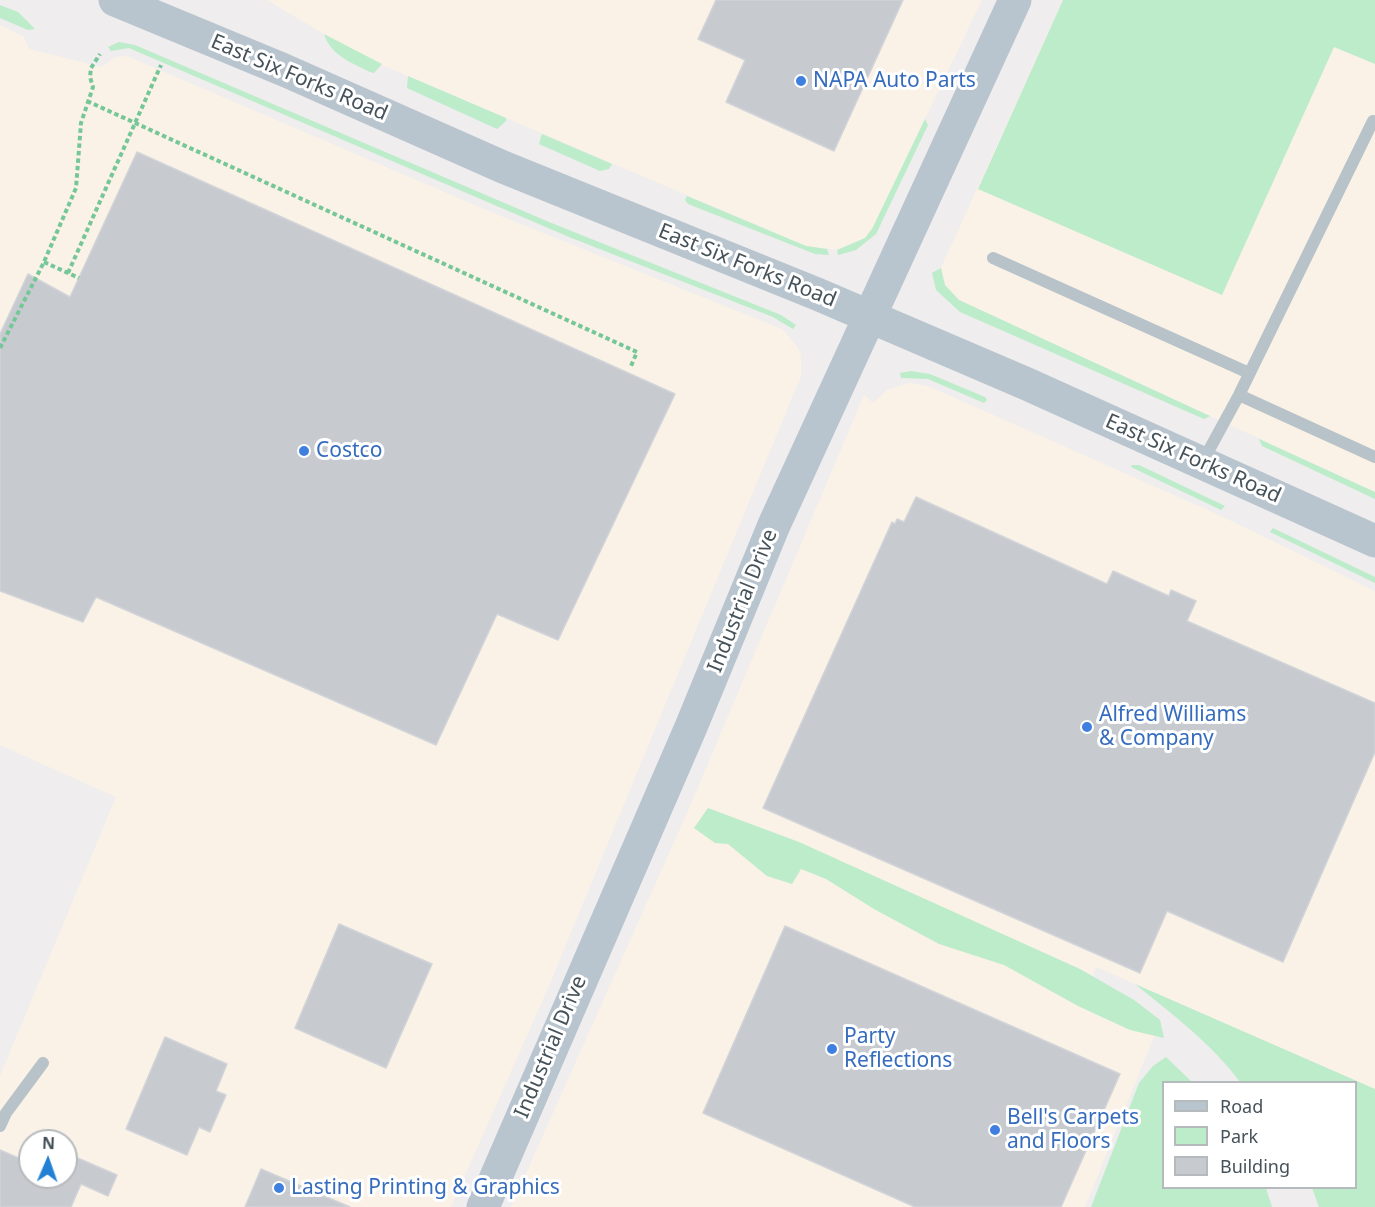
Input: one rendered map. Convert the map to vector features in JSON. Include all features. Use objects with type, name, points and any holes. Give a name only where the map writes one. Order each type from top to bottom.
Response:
[{"type":"main road","name":"East Six Forks Road","points":[[115,0],[284,70],[503,167],[869,316],[1203,462],[1375,541]]},
{"type":"main road","name":"Industrial Drive","points":[[483,1207],[691,727],[774,525],[1015,0]]},
{"type":"lane","points":[[1203,462],[1250,373],[1372,121]]},
{"type":"lane","points":[[993,258],[1250,373]]},
{"type":"lane","points":[[1239,395],[1375,457]]},
{"type":"lane","points":[[0,1126],[6,1113],[43,1063]]},
{"type":"path","points":[[0,348],[44,262],[76,188],[81,123],[93,87],[90,77],[91,68],[100,54]]},
{"type":"path","points":[[68,273],[161,65]]},
{"type":"path","points":[[87,101],[637,352],[631,366]]},
{"type":"path","points":[[44,262],[79,278]]},
{"type":"shaded area","points":[[267,0],[982,0],[872,229],[865,238],[837,250],[806,246],[361,56]]},
{"type":"shaded area","points":[[1063,0],[1375,0],[1375,492],[959,300],[948,291],[942,279],[941,268]]},
{"type":"shaded area","points":[[0,25],[24,37],[29,49],[101,67],[116,57],[127,56],[491,212],[782,329],[796,345],[801,354],[801,376],[548,988],[451,1207],[0,1207],[0,1076],[116,797],[0,745]]},
{"type":"shaded area","points":[[909,383],[928,386],[1219,515],[1375,591],[1375,1089],[1096,967],[1090,983],[1157,1029],[1085,1207],[511,1207],[687,813],[864,395],[873,403],[887,390]]},
{"type":"green space","points":[[1063,0],[1375,0],[1375,64],[1334,47],[1222,295],[978,189]]},
{"type":"green space","points":[[0,5],[18,12],[35,29],[28,30],[0,18]]},
{"type":"green space","points":[[324,34],[382,64],[374,73],[342,58],[331,48]]},
{"type":"green space","points":[[119,42],[135,45],[549,222],[781,315],[796,325],[793,329],[773,317],[569,237],[129,48],[111,51],[108,47]]},
{"type":"green space","points":[[408,76],[506,118],[506,121],[497,129],[407,88]]},
{"type":"green space","points":[[925,119],[928,125],[876,234],[856,250],[838,255],[837,250],[865,238],[872,229]]},
{"type":"green space","points":[[542,134],[612,164],[609,169],[600,171],[539,144]]},
{"type":"green space","points":[[687,196],[806,246],[827,249],[829,255],[815,254],[688,204],[685,200]]},
{"type":"green space","points":[[941,268],[945,285],[959,300],[1210,416],[1204,419],[960,312],[936,290],[932,273]]},
{"type":"green space","points":[[911,371],[930,374],[985,397],[987,400],[984,403],[928,379],[901,378],[900,373]]},
{"type":"green space","points":[[1259,439],[1375,492],[1375,499],[1262,446]]},
{"type":"green space","points":[[1139,465],[1225,506],[1221,510],[1131,467]]},
{"type":"green space","points":[[1273,528],[1375,577],[1375,583],[1270,532]]},
{"type":"green space","points":[[708,808],[799,842],[1080,969],[1134,1000],[1160,1020],[1164,1038],[1130,1030],[1078,1006],[1004,965],[939,944],[874,909],[826,879],[801,869],[792,884],[767,876],[728,844],[715,843],[694,828]]},
{"type":"green space","points":[[1135,984],[1357,1081],[1239,1081],[1217,1055]]},
{"type":"green space","points":[[1166,1057],[1191,1081],[1162,1081],[1162,1189],[1266,1189],[1272,1207],[1091,1207],[1139,1083],[1153,1066]]},
{"type":"green space","points":[[1357,1081],[1375,1089],[1375,1207],[1319,1207],[1312,1189],[1357,1189]]},
{"type":"building","name":"NAPA Auto Parts","points":[[716,0],[903,0],[834,151],[726,102],[745,60],[698,39]]},
{"type":"building","points":[[137,152],[675,394],[558,640],[497,614],[436,745],[96,597],[83,622],[0,591],[0,334],[28,274],[70,297]]},
{"type":"building","name":"Alfred Williams & Company","points":[[916,497],[1107,584],[1113,571],[1169,596],[1171,590],[1196,601],[1187,621],[1375,703],[1375,752],[1283,962],[1167,911],[1140,973],[763,808],[892,522],[895,524],[897,519],[904,522]]},
{"type":"building","points":[[339,924],[432,964],[386,1068],[295,1028]]},
{"type":"building","points":[[785,926],[1120,1074],[1061,1207],[915,1207],[703,1113]]},
{"type":"building","points":[[165,1037],[227,1064],[216,1091],[226,1095],[210,1132],[199,1127],[187,1155],[126,1129]]},
{"type":"building","points":[[0,1150],[18,1158],[18,1189],[78,1189],[78,1158],[117,1175],[108,1196],[81,1184],[71,1207],[0,1207]]},
{"type":"building","name":"Lasting Printing & Graphics","points":[[261,1169],[350,1207],[245,1207]]},
{"type":"place","name":"NAPA Auto Parts","points":[[801,81]]},
{"type":"place","name":"Costco","points":[[304,451]]},
{"type":"place","name":"Alfred Williams & Company","points":[[1087,727]]},
{"type":"place","name":"Party Reflections","points":[[832,1049]]},
{"type":"place","name":"Bell's Carpets and Floors","points":[[995,1130]]},
{"type":"place","name":"Lasting Printing & Graphics","points":[[279,1188]]}]
